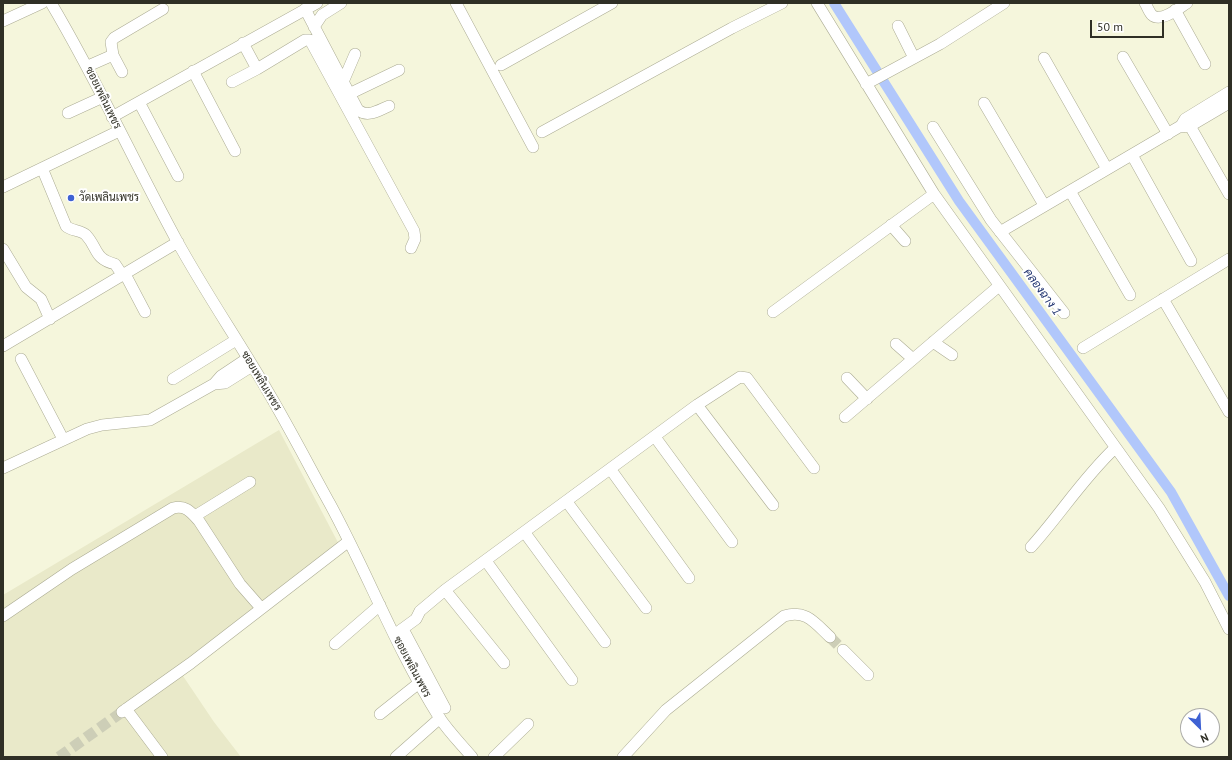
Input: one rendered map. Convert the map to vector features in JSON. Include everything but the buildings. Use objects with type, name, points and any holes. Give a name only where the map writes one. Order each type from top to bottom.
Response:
[{"type":"street","points":[[3,20],[42,3]]},
{"type":"street","name":"ซอยเพลินเพชร","points":[[51,3],[88,66],[119,130],[178,242],[236,340],[267,388],[349,541],[380,606],[396,631],[419,683],[442,713],[472,757]]},
{"type":"street","points":[[112,116],[317,3]]},
{"type":"street","points":[[314,27],[322,15],[341,3]]},
{"type":"street","points":[[456,3],[533,147]]},
{"type":"street","points":[[501,65],[612,3]]},
{"type":"street","points":[[542,132],[725,32],[782,3]]},
{"type":"street","points":[[816,3],[868,82],[934,194],[1181,542],[1205,582],[1229,629]]},
{"type":"street","points":[[868,82],[971,26],[1004,3]]},
{"type":"street","points":[[1145,3],[1152,15],[1157,18],[1163,17],[1187,3]]},
{"type":"street","points":[[122,72],[113,55],[111,42],[114,38],[163,9]]},
{"type":"street","points":[[306,9],[358,110],[363,114],[369,114],[389,106]]},
{"type":"street","points":[[1175,10],[1205,64]]},
{"type":"street","points":[[898,26],[914,58]]},
{"type":"street","points":[[232,82],[305,40],[310,40],[414,231],[415,239],[411,248]]},
{"type":"street","points":[[243,43],[257,69]]},
{"type":"street","points":[[343,82],[355,54]]},
{"type":"street","points":[[88,66],[113,55]]},
{"type":"street","points":[[1123,57],[1168,134]]},
{"type":"street","points":[[1044,58],[1107,169]]},
{"type":"street","points":[[349,94],[400,70]]},
{"type":"street","points":[[193,71],[235,151]]},
{"type":"street","points":[[1185,124],[1229,92]]},
{"type":"street","points":[[68,113],[103,98]]},
{"type":"street","points":[[139,102],[178,176]]},
{"type":"street","points":[[984,103],[1044,205]]},
{"type":"street","points":[[1000,232],[1185,124],[1229,103]]},
{"type":"street","points":[[1185,124],[1229,194]]},
{"type":"street","points":[[933,127],[956,167],[1000,232],[1064,313]]},
{"type":"street","points":[[3,187],[119,130]]},
{"type":"street","points":[[1132,156],[1192,261]]},
{"type":"street","points":[[42,168],[66,226],[86,236],[99,257],[104,261],[115,264],[124,275],[145,312]]},
{"type":"street","points":[[1070,191],[1130,295]]},
{"type":"street","points":[[773,312],[934,194]]},
{"type":"street","points":[[892,225],[905,242]]},
{"type":"street","points":[[3,346],[178,242]]},
{"type":"street","points":[[3,249],[26,288],[41,300],[50,319]]},
{"type":"street","points":[[1083,348],[1229,259]]},
{"type":"street","points":[[845,417],[999,286]]},
{"type":"street","points":[[1163,299],[1229,412]]},
{"type":"street","points":[[173,379],[236,340]]},
{"type":"street","points":[[933,342],[952,355]]},
{"type":"street","points":[[896,344],[913,359]]},
{"type":"street","points":[[21,360],[63,440]]},
{"type":"street","points":[[3,468],[96,426],[150,420],[214,384],[225,383],[250,362]]},
{"type":"street","points":[[396,757],[442,713],[396,631],[411,613],[420,611],[445,590],[611,470],[697,405],[740,377],[744,376],[779,420],[814,468]]},
{"type":"street","points":[[847,378],[867,399]]},
{"type":"street","points":[[697,405],[773,505]]},
{"type":"street","points":[[655,437],[732,542]]},
{"type":"street","points":[[1031,547],[1050,526],[1086,478],[1115,448]]},
{"type":"street","points":[[611,470],[689,578]]},
{"type":"street","points":[[195,516],[250,482]]},
{"type":"street","points":[[567,502],[646,608]]},
{"type":"street","points":[[3,616],[72,569],[174,508],[185,507],[195,516],[240,584],[261,608]]},
{"type":"street","points":[[525,533],[605,642]]},
{"type":"street","points":[[162,757],[124,710],[191,663],[349,541]]},
{"type":"street","points":[[486,561],[572,680]]},
{"type":"street","points":[[445,590],[504,663]]},
{"type":"street","points":[[335,644],[380,606]]},
{"type":"street","points":[[623,757],[666,710],[784,616],[799,613],[807,617],[830,637]]},
{"type":"street","points":[[843,650],[868,675]]},
{"type":"street","points":[[380,714],[419,683]]},
{"type":"street","points":[[494,757],[528,724]]},
{"type":"shaded area","points":[[279,430],[343,552],[181,673],[214,722],[241,757],[3,757],[3,595]]},
{"type":"waterway","name":"คลองฉาง 1","points":[[834,3],[959,201],[1171,492],[1229,596]]},
{"type":"tunnel","points":[[830,637],[843,650]]},
{"type":"tunnel","points":[[59,757],[122,712]]},
{"type":"place","name":"วัดเพลินเพชร","points":[[71,198]]}]
